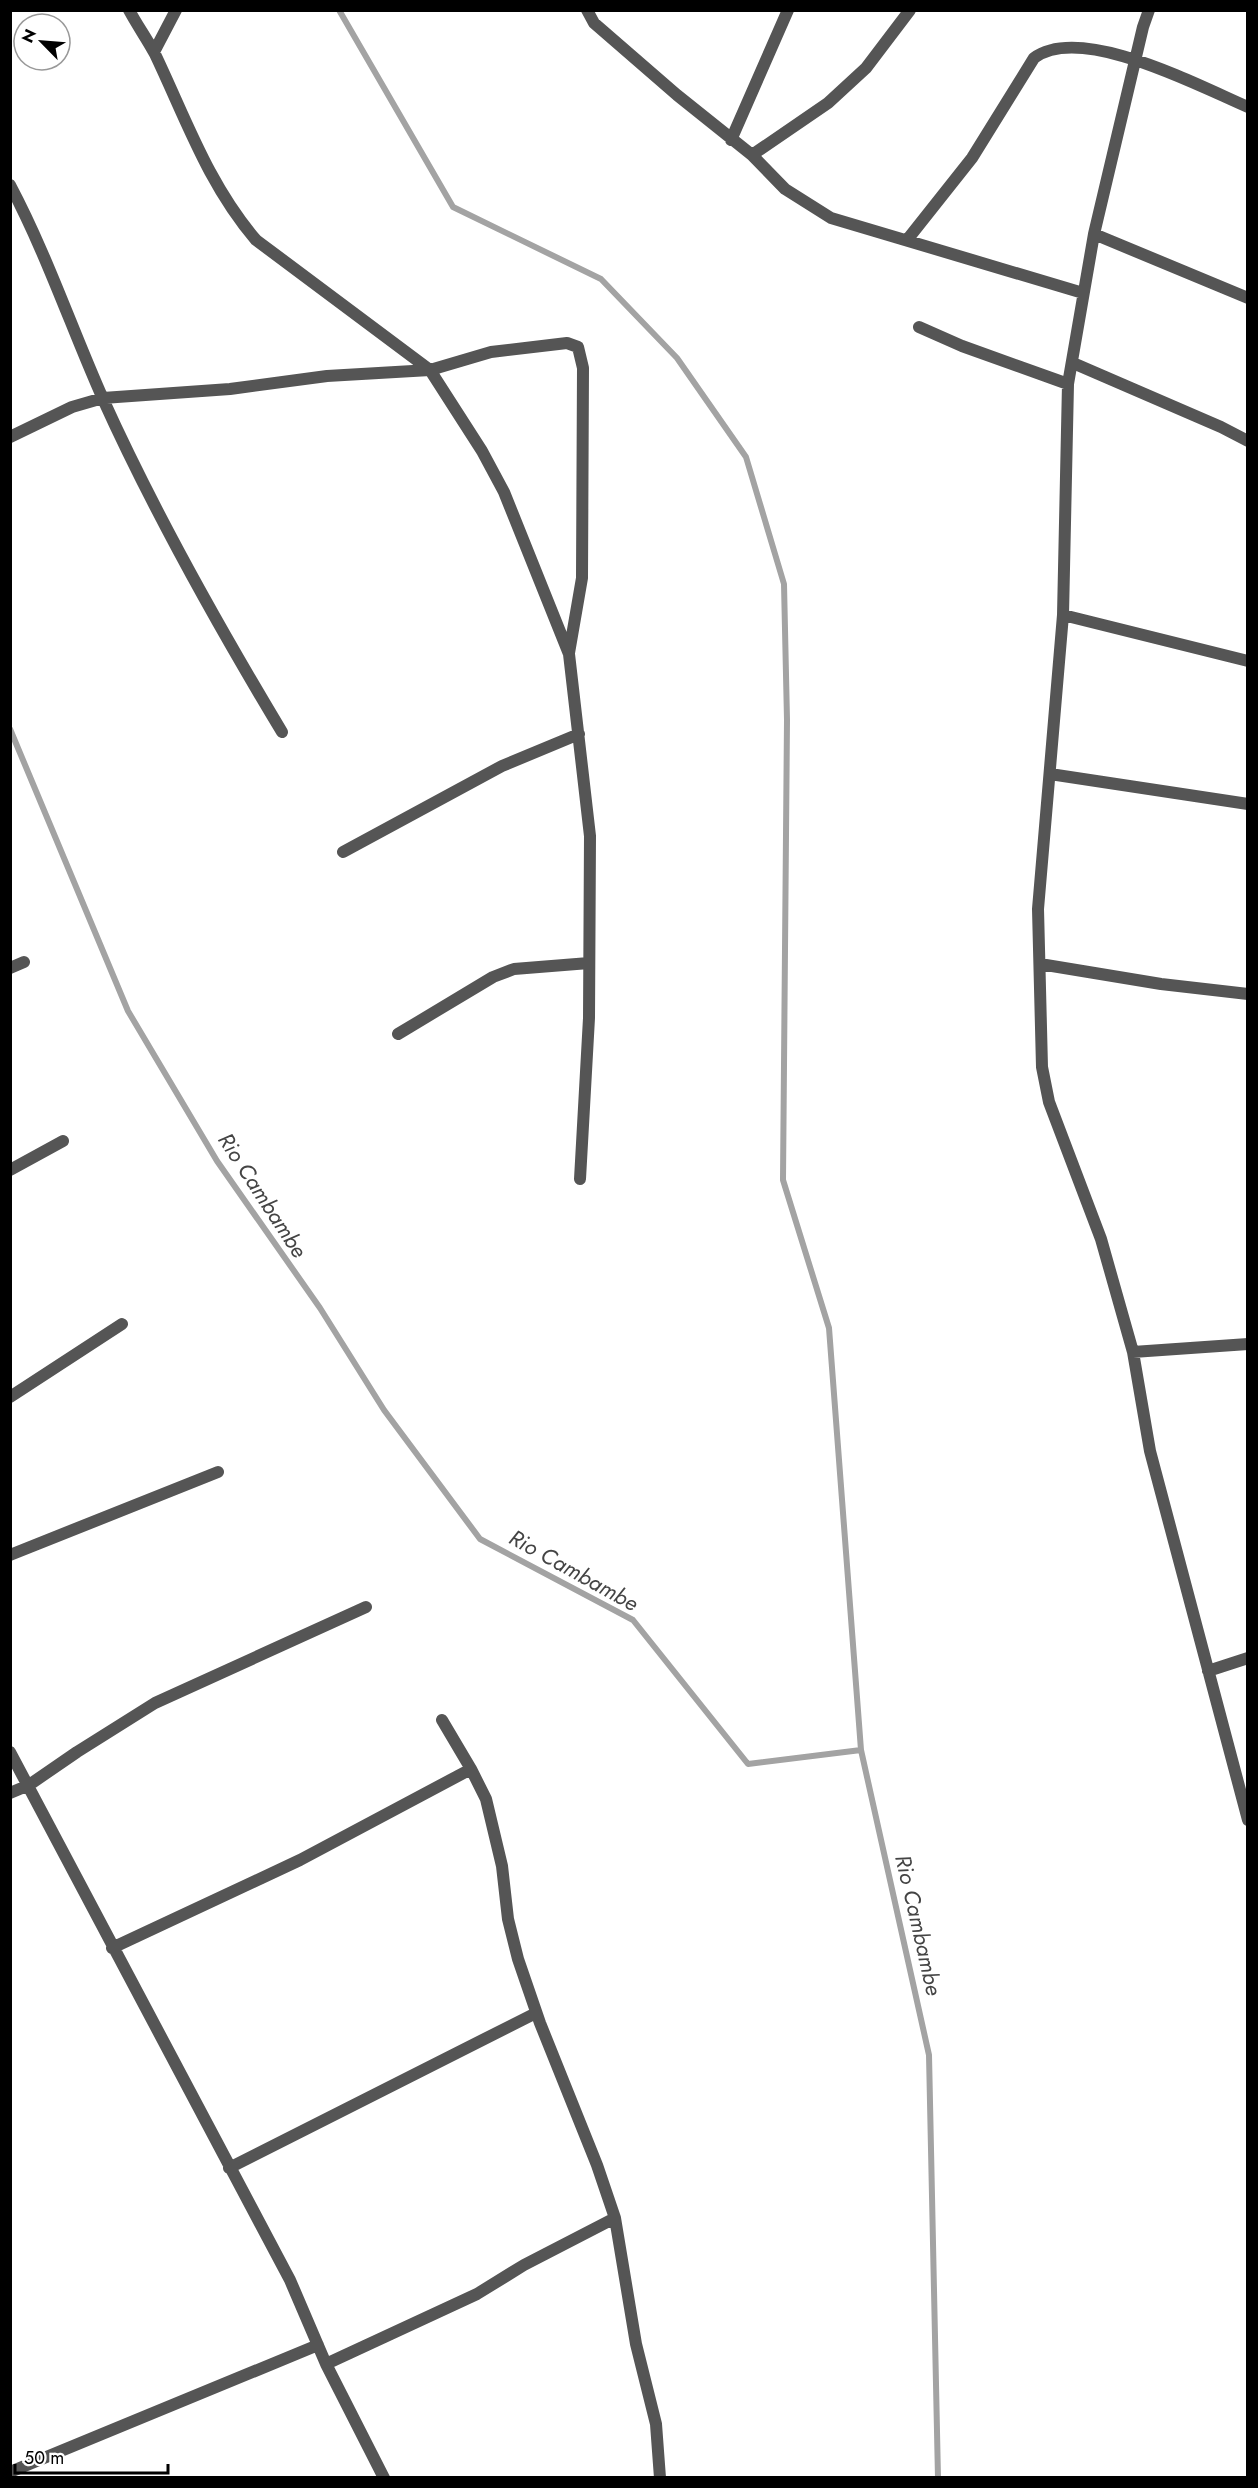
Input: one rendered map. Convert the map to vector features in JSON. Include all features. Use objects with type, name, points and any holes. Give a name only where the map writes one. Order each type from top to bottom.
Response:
[{"type":"street","points":[[129,10],[154,52],[207,171],[240,222],[256,240],[430,370],[482,451],[504,492],[568,654],[590,836],[589,1018],[580,1179]]},
{"type":"street","points":[[154,52],[176,10]]},
{"type":"street","points":[[586,10],[594,23],[731,140],[752,155],[785,189],[812,208],[831,218],[1083,293]]},
{"type":"street","points":[[731,140],[788,10]]},
{"type":"street","points":[[752,155],[828,103],[866,68],[910,10]]},
{"type":"street","points":[[1149,10],[1094,234],[1068,384],[1063,615],[1038,909],[1042,1067],[1049,1102],[1101,1239],[1132,1352],[1150,1451],[1248,1820]]},
{"type":"street","points":[[907,240],[972,158],[1034,58],[1043,51],[1086,47],[1136,59],[1248,107]]},
{"type":"street","points":[[10,185],[40,244],[103,398],[154,506],[196,586],[282,732]]},
{"type":"street","points":[[1094,234],[1248,298]]},
{"type":"street","points":[[919,327],[962,346],[1068,384]]},
{"type":"street","points":[[10,437],[72,407],[103,398],[230,389],[327,376],[430,370],[491,352],[567,343],[578,347],[583,368],[582,578],[568,654]]},
{"type":"street","points":[[1073,363],[1248,441]]},
{"type":"street","points":[[1063,615],[1248,661]]},
{"type":"street","points":[[343,852],[502,766],[579,734]]},
{"type":"street","points":[[1050,774],[1248,804]]},
{"type":"street","points":[[10,968],[24,962]]},
{"type":"street","points":[[399,1034],[493,977],[514,969],[589,963]]},
{"type":"street","points":[[1040,964],[1161,984],[1248,994]]},
{"type":"street","points":[[10,1170],[63,1141]]},
{"type":"street","points":[[10,1397],[122,1324]]},
{"type":"street","points":[[1132,1352],[1248,1344]]},
{"type":"street","points":[[10,1555],[218,1472]]},
{"type":"street","points":[[10,1793],[29,1785],[155,1703],[366,1607]]},
{"type":"street","points":[[1208,1671],[1248,1658]]},
{"type":"street","points":[[442,1720],[486,1799],[502,1866],[511,1929],[518,1959],[536,2013],[597,2165],[615,2218],[636,2344],[656,2424],[660,2478]]},
{"type":"street","points":[[10,1752],[290,2280],[326,2364],[384,2478]]},
{"type":"street","points":[[112,1948],[300,1860],[471,1769]]},
{"type":"street","points":[[229,2168],[536,2013]]},
{"type":"street","points":[[326,2364],[477,2294],[524,2265],[615,2218]]},
{"type":"street","points":[[10,2472],[318,2345]]},
{"type":"waterway","points":[[339,10],[453,207],[601,279],[677,358],[746,457],[784,584],[787,720],[783,1180],[829,1328],[861,1750]]},
{"type":"waterway","name":"Rio Cambambe","points":[[10,729],[128,1011],[217,1161],[320,1308],[384,1410],[480,1539],[633,1620],[748,1764],[861,1750],[929,2055],[938,2478]]}]
